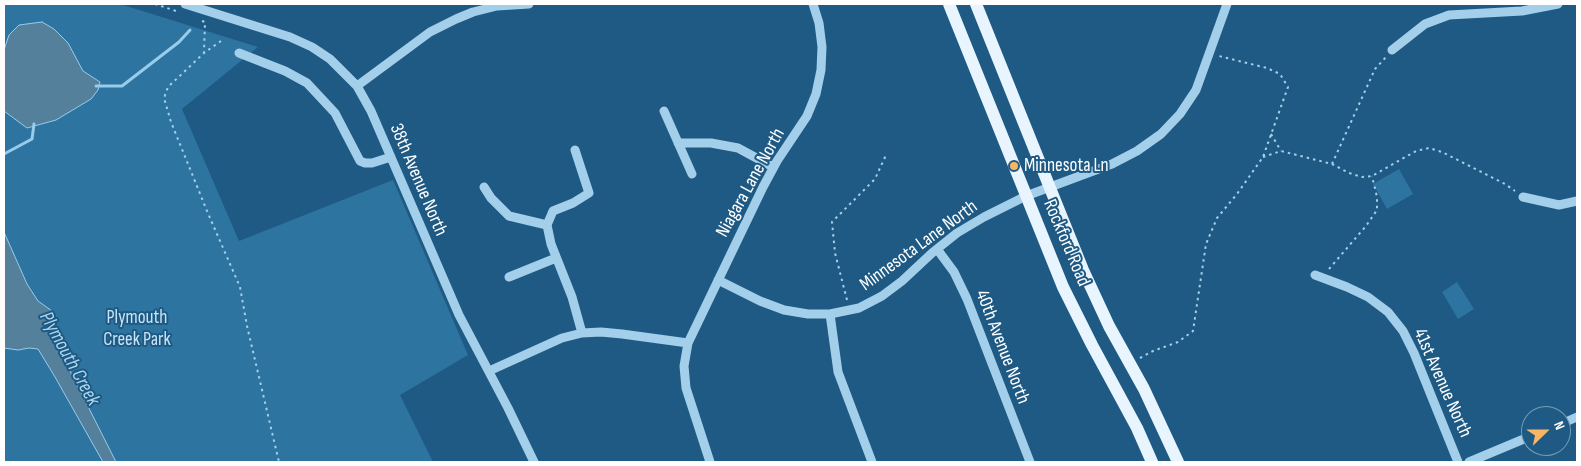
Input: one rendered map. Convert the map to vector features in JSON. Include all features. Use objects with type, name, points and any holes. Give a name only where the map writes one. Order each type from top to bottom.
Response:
[{"type":"main road","name":"Rockford Road","points":[[949,4],[1063,286],[1092,345],[1137,428],[1152,462]]},
{"type":"main road","name":"Rockford Road","points":[[976,4],[1083,270],[1109,326],[1144,389],[1178,462]]},
{"type":"street","name":"38th Avenue North","points":[[185,4],[304,43],[330,59],[357,86],[371,111],[459,315],[534,462]]},
{"type":"street","points":[[357,86],[430,32],[456,19],[473,12],[498,6],[529,4]]},
{"type":"street","name":"Niagara Lane North","points":[[710,462],[686,388],[684,366],[688,343],[773,167],[807,116],[816,94],[821,70],[822,46],[819,22],[813,4]]},
{"type":"street","name":"Minnesota Lane North","points":[[718,280],[760,301],[784,310],[808,314],[830,314],[859,308],[882,296],[902,281],[937,248],[984,216],[1026,196],[1112,164],[1137,151],[1161,134],[1180,114],[1196,90],[1227,4]]},
{"type":"street","points":[[1392,50],[1425,24],[1449,15],[1522,11],[1558,4]]},
{"type":"street","points":[[239,53],[285,70],[306,83],[335,113],[360,160],[365,163],[391,157]]},
{"type":"street","points":[[664,111],[692,174]]},
{"type":"street","points":[[678,144],[711,143],[738,148],[773,167]]},
{"type":"street","points":[[575,150],[589,193],[573,203],[553,211],[547,226],[550,244],[572,297],[582,333]]},
{"type":"street","points":[[484,188],[509,216],[547,226]]},
{"type":"street","points":[[1523,197],[1559,205],[1577,201]]},
{"type":"street","name":"40th Avenue North","points":[[937,248],[954,272],[967,299],[1030,462]]},
{"type":"street","points":[[509,277],[556,258]]},
{"type":"street","name":"41st Avenue North","points":[[1319,276],[1368,297],[1388,312],[1403,331],[1414,353],[1458,462]]},
{"type":"street","points":[[830,314],[838,372],[872,462]]},
{"type":"street","points":[[488,371],[544,345],[582,333],[601,332],[688,343]]},
{"type":"street","points":[[1469,462],[1521,440]]},
{"type":"path","points":[[155,4],[180,13]]},
{"type":"path","points":[[197,19],[206,22],[204,53]]},
{"type":"path","points":[[221,41],[204,53],[168,87],[164,98],[171,122],[240,287],[246,326],[279,462]]},
{"type":"path","points":[[1332,164],[1374,69],[1392,50]]},
{"type":"path","points":[[1138,359],[1178,342],[1193,331],[1206,244],[1217,218],[1237,194],[1263,156],[1288,87],[1280,74],[1267,68],[1210,54]]},
{"type":"path","points":[[1271,134],[1281,151]]},
{"type":"path","points":[[1263,156],[1281,151],[1332,164],[1362,177],[1372,176],[1416,151],[1429,148],[1442,152],[1505,184],[1523,197]]},
{"type":"path","points":[[849,310],[835,252],[832,222],[875,179],[886,155]]},
{"type":"path","points":[[1319,276],[1366,226],[1377,210],[1377,196],[1372,176]]},
{"type":"green space","name":"Plymouth Creek Park","points":[[4,4],[120,4],[258,47],[182,109],[239,241],[393,180],[468,355],[400,395],[433,462],[4,462]]},
{"type":"green space","points":[[1399,169],[1413,194],[1387,209],[1373,184]]},
{"type":"green space","points":[[1457,282],[1474,309],[1458,319],[1442,292]]},
{"type":"shaded area","points":[[42,22],[54,29],[68,43],[83,71],[100,82],[98,90],[91,99],[56,120],[27,128],[4,111],[4,50],[9,35],[19,25]]},
{"type":"shaded area","points":[[4,232],[27,284],[38,301],[52,311],[55,318],[48,327],[116,462],[103,462],[38,349],[18,350],[4,348]]},
{"type":"waterway","name":"Plymouth Creek","points":[[96,86],[122,86],[179,42],[190,30]]},
{"type":"waterway","name":"Plymouth Creek","points":[[4,154],[32,139],[34,124]]},
{"type":"place","name":"Minnesota Ln","points":[[1014,166]]}]
